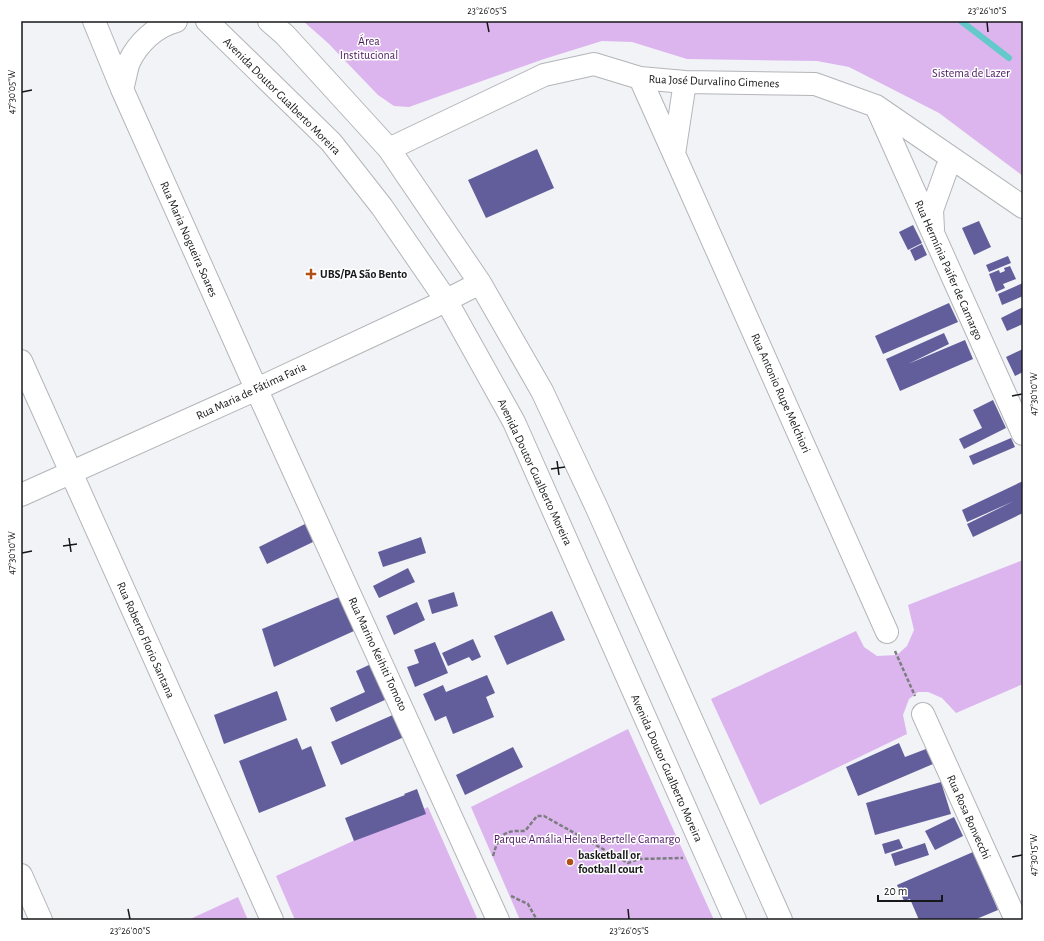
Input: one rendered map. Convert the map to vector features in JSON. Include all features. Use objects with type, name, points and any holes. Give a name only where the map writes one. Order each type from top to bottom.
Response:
[{"type":"street","points":[[122,89],[129,62],[139,46],[143,30],[176,21]]},
{"type":"street","name":"Avenida Doutor Gualberto Moreira","points":[[207,21],[331,142],[382,207],[446,300],[514,422],[735,920]]},
{"type":"street","points":[[269,21],[285,35],[389,149],[480,283],[542,391],[596,506],[781,920]]},
{"type":"street","name":"Rua Maria Nogueira Soares","points":[[98,23],[122,89],[256,389]]},
{"type":"street","name":"Rua José Durvalino Gimenes","points":[[389,149],[544,75],[594,64],[640,78],[685,82],[815,84],[876,106],[1023,207]]},
{"type":"street","name":"Rua Antonio Rupe Melchiori","points":[[640,78],[887,632]]},
{"type":"street","points":[[674,154],[685,82]]},
{"type":"street","name":"Rua Hermínia Paifer de Camargo","points":[[876,106],[1023,434]]},
{"type":"street","points":[[908,178],[914,163],[922,151],[932,144]]},
{"type":"street","points":[[933,234],[932,210],[940,184],[953,159]]},
{"type":"street","name":"Rua Maria de Fátima Faria","points":[[21,495],[256,389],[480,283]]},
{"type":"street","name":"Rua Roberto Florio Santana","points":[[21,361],[272,920]]},
{"type":"street","name":"Rua Marino Keihiti Tomoto","points":[[256,389],[498,920]]},
{"type":"street","name":"Rua Rosa Bonvecchi","points":[[923,714],[1016,920]]},
{"type":"street","points":[[21,875],[41,920]]},
{"type":"path","points":[[887,632],[923,714]]},
{"type":"path","points":[[493,858],[500,836],[506,832],[525,831],[537,816],[544,816],[628,863],[639,859],[686,858]]},
{"type":"path","points":[[507,893],[510,896],[528,904],[538,920]]},
{"type":"green space","name":"Sistema de Lazer","points":[[303,21],[1023,21],[1023,176],[939,113],[849,67],[817,61],[687,59],[632,42],[602,41],[544,59],[409,107],[394,106],[378,95],[328,43]]},
{"type":"green space","points":[[1023,560],[1023,684],[956,713],[942,698],[928,692],[918,692],[909,699],[903,715],[907,734],[760,805],[711,699],[856,631],[864,647],[877,656],[897,655],[907,646],[914,630],[908,605]]},
{"type":"green space","name":"Parque Amália Helena Bertelle Camargo","points":[[628,729],[714,920],[520,920],[471,807]]},
{"type":"green space","points":[[428,807],[477,918],[474,920],[295,920],[276,876]]},
{"type":"green space","points":[[238,897],[248,920],[188,920]]},
{"type":"building","points":[[537,149],[554,188],[486,218],[468,180]]},
{"type":"building","points":[[979,221],[991,247],[974,255],[962,228]]},
{"type":"building","points":[[913,225],[922,243],[908,250],[899,232]]},
{"type":"building","points":[[922,244],[927,255],[915,261],[910,250]]},
{"type":"building","points":[[1008,256],[1011,263],[989,272],[986,265]]},
{"type":"building","points":[[1010,266],[1016,279],[1003,284],[1005,288],[996,292],[989,274],[999,270],[1000,273],[1005,271],[1004,268]]},
{"type":"building","points":[[1023,283],[1023,296],[1002,305],[998,294]]},
{"type":"building","points":[[949,303],[958,322],[883,354],[875,336]]},
{"type":"building","points":[[1023,307],[1023,324],[1007,331],[1001,318]]},
{"type":"building","points":[[944,333],[949,344],[908,364],[965,340],[973,359],[900,391],[886,359]]},
{"type":"building","points":[[1023,349],[1023,372],[1015,376],[1006,357]]},
{"type":"building","points":[[993,400],[1006,428],[964,449],[959,439],[982,428],[973,410]]},
{"type":"building","points":[[1011,438],[1015,447],[973,465],[969,456]]},
{"type":"building","points":[[1023,481],[1023,513],[973,537],[967,524],[1014,501],[967,522],[962,510]]},
{"type":"building","points":[[305,524],[313,542],[267,564],[259,547]]},
{"type":"building","points":[[421,537],[426,553],[383,567],[378,552]]},
{"type":"building","points":[[408,568],[415,582],[379,598],[373,586]]},
{"type":"building","points":[[454,592],[458,606],[432,614],[428,600]]},
{"type":"building","points":[[339,597],[354,631],[274,667],[262,629]]},
{"type":"building","points":[[417,602],[425,620],[394,635],[386,616]]},
{"type":"building","points":[[552,611],[565,640],[507,665],[494,636]]},
{"type":"building","points":[[473,639],[481,657],[472,661],[469,657],[448,666],[442,653]]},
{"type":"building","points":[[435,642],[448,673],[415,687],[407,667],[419,663],[414,650]]},
{"type":"building","points":[[371,664],[387,699],[336,722],[330,708],[365,692],[356,671]]},
{"type":"building","points":[[487,675],[495,693],[486,697],[494,717],[453,734],[446,716],[435,721],[423,694],[443,685],[446,692]]},
{"type":"building","points":[[277,691],[287,720],[224,744],[214,715]]},
{"type":"building","points":[[395,714],[404,737],[341,765],[331,742]]},
{"type":"building","points":[[297,738],[302,750],[311,746],[326,786],[259,813],[239,761]]},
{"type":"building","points":[[899,743],[905,757],[926,749],[933,764],[858,796],[846,767]]},
{"type":"building","points":[[513,747],[523,767],[465,795],[456,775]]},
{"type":"building","points":[[941,782],[951,814],[875,835],[866,803]]},
{"type":"building","points":[[417,789],[426,814],[354,841],[345,818]]},
{"type":"building","points":[[954,817],[963,836],[935,850],[925,831]]},
{"type":"building","points":[[899,839],[903,848],[885,854],[882,844]]},
{"type":"building","points":[[925,843],[929,855],[895,866],[891,854]]},
{"type":"building","points":[[973,852],[998,910],[974,920],[919,920],[910,899],[904,901],[897,885]]},
{"type":"waterway","points":[[961,21],[1009,58]]},
{"type":"place","name":"UBS/PA São Bento","points":[[311,274]]},
{"type":"place","name":"basketball or football court","points":[[570,862]]},
{"type":"park label","name":"Área Institucional","points":[[369,48]]}]
